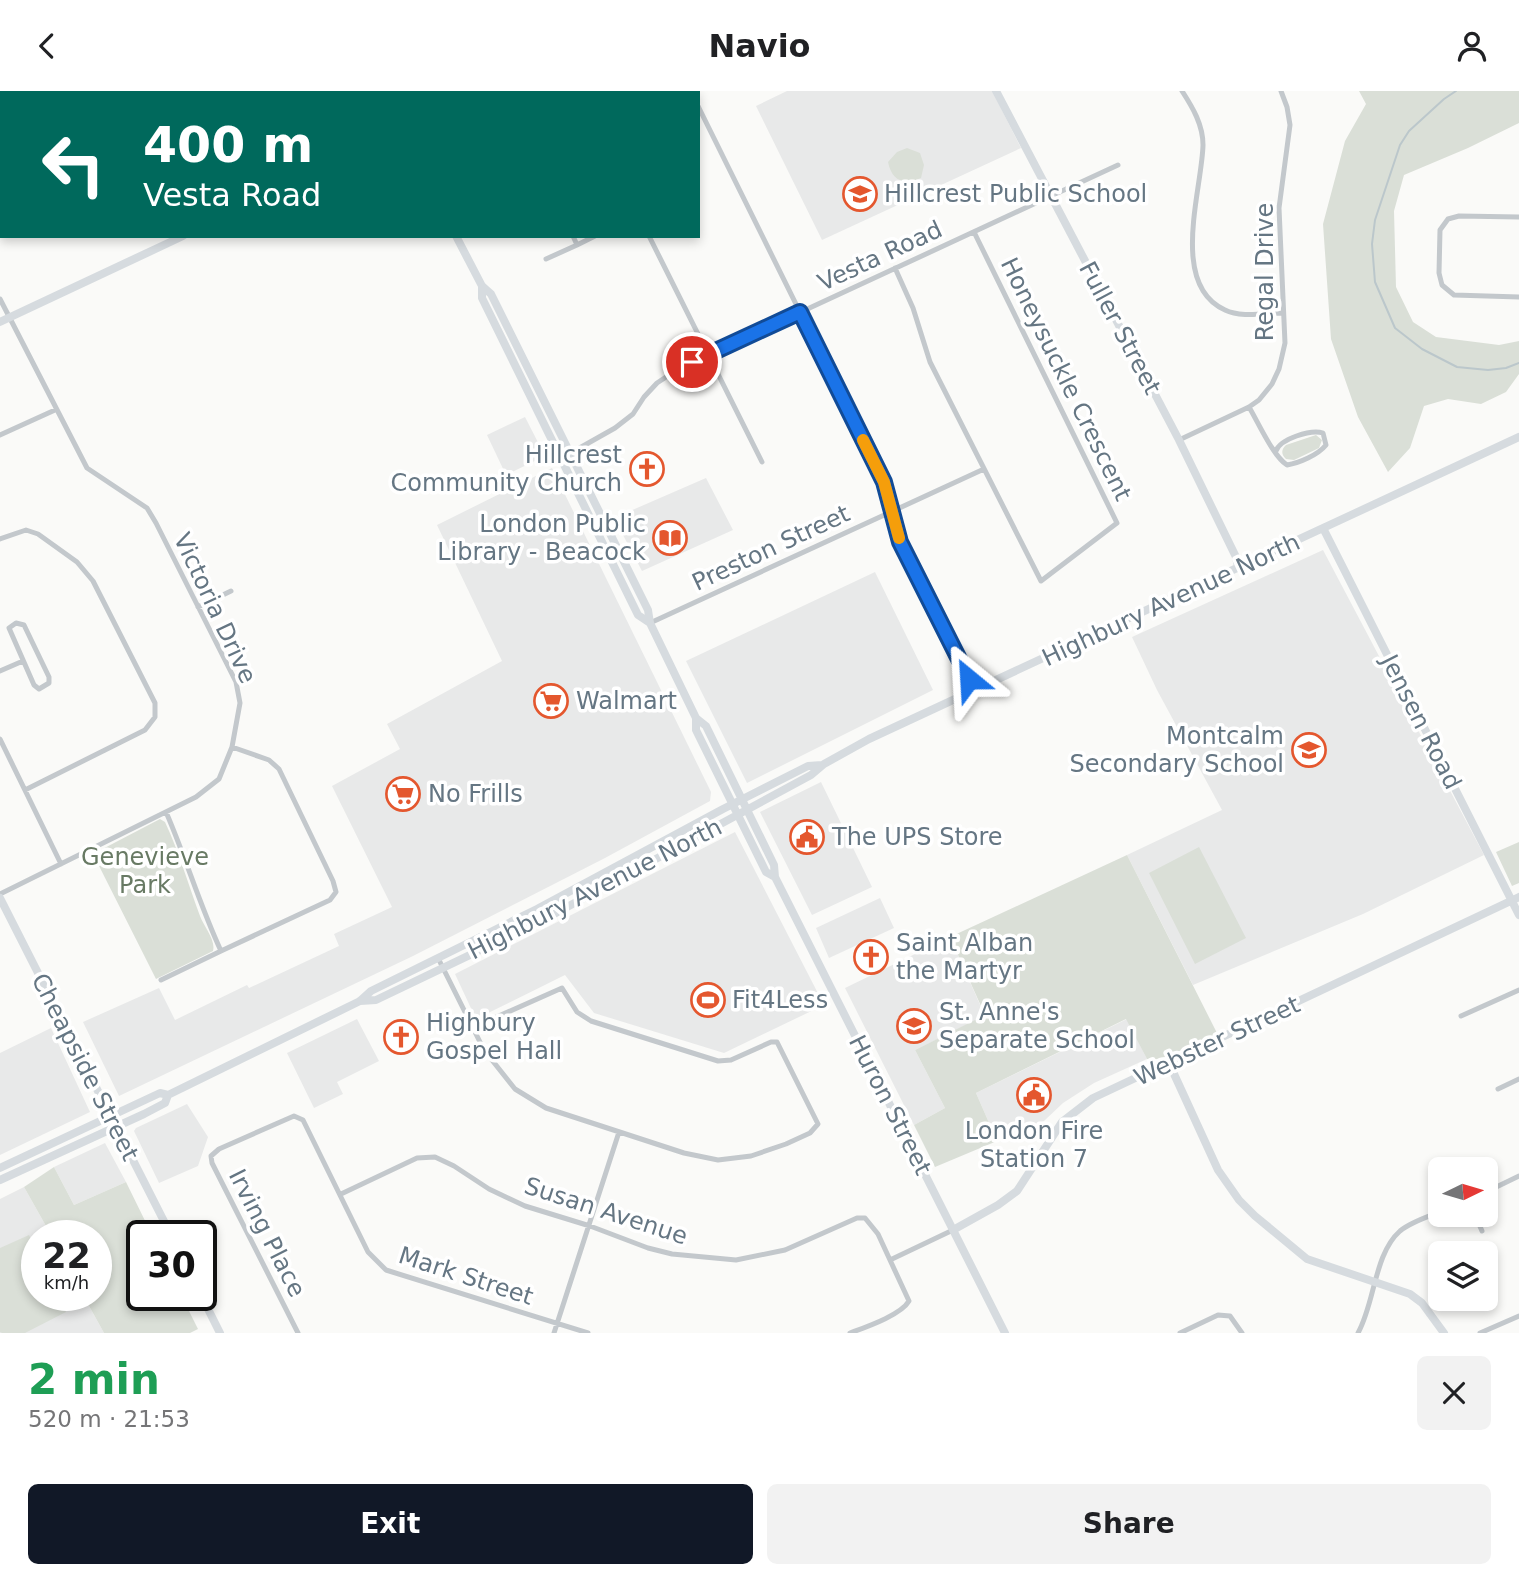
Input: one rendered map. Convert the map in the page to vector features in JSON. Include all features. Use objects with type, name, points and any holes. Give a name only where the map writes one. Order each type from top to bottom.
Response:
[{"type":"main road","name":"Fuller Street","points":[[996,91],[1180,440],[1237,557],[1238,567]]},
{"type":"main road","points":[[0,323],[179,238]]},
{"type":"main road","name":"Huron Street","points":[[457,238],[482,286],[491,294],[648,610],[650,623],[696,718],[706,726],[743,799],[774,865],[775,877],[1005,1333]]},
{"type":"main road","name":"Huron Street","points":[[482,286],[482,298],[560,459],[638,615],[650,623]]},
{"type":"main road","name":"Highbury Avenue North","points":[[360,1001],[376,1000],[543,920],[811,775],[824,764],[869,739],[1519,437]]},
{"type":"main road","name":"Jensen Road","points":[[1323,528],[1516,899],[1519,915]]},
{"type":"main road","name":"Huron Street","points":[[696,718],[696,730],[737,815],[766,872],[775,877]]},
{"type":"main road","name":"Highbury Avenue North","points":[[0,1180],[164,1103],[168,1095],[360,1001],[371,991],[537,909],[732,804],[808,766],[824,764]]},
{"type":"main road","name":"Cheapside Street","points":[[0,896],[163,1220]]},
{"type":"main road","name":"Webster Street","points":[[953,1230],[999,1205],[1017,1191],[1062,1122],[1093,1098],[1516,899]]},
{"type":"main road","points":[[1169,1063],[1219,1170],[1239,1200],[1273,1233],[1307,1259],[1410,1294],[1422,1303],[1444,1333]]},
{"type":"main road","name":"Highbury Avenue North","points":[[0,1168],[160,1093],[168,1095]]},
{"type":"main road","points":[[209,1311],[220,1333]]},
{"type":"street","points":[[1182,91],[1195,112],[1203,145],[1191,231],[1194,265],[1199,284],[1209,298],[1222,309],[1235,314],[1283,313]]},
{"type":"street","name":"Regal Drive","points":[[1180,440],[1250,407],[1272,384],[1279,369],[1285,343],[1279,208],[1290,125],[1281,91]]},
{"type":"street","points":[[700,110],[884,482],[900,542],[974,692]]},
{"type":"street","name":"Vesta Road","points":[[560,459],[615,428],[633,414],[657,383],[678,369],[1118,165]]},
{"type":"street","points":[[1519,217],[1459,216],[1448,219],[1440,230],[1439,273],[1441,285],[1454,295],[1519,296]]},
{"type":"street","name":"Honeysuckle Crescent","points":[[895,268],[914,308],[930,362],[1041,581],[1117,523],[974,232]]},
{"type":"street","points":[[574,238],[577,244]]},
{"type":"street","points":[[546,259],[590,238]]},
{"type":"street","points":[[650,238],[762,463]]},
{"type":"street","name":"Victoria Drive","points":[[0,299],[87,468],[147,508],[236,682],[240,703],[232,747],[219,779],[196,797],[0,896]]},
{"type":"street","points":[[1250,407],[1276,451],[1282,461],[1290,465],[1322,450],[1326,445],[1325,439],[1323,433],[1317,431],[1282,442],[1276,451]]},
{"type":"street","points":[[0,435],[55,410]]},
{"type":"street","name":"Preston Street","points":[[650,623],[984,469]]},
{"type":"street","points":[[0,539],[26,530],[38,534],[77,562],[93,581],[155,703],[155,717],[145,730],[25,790]]},
{"type":"street","points":[[198,607],[231,591]]},
{"type":"street","points":[[16,623],[24,625],[49,677],[48,685],[39,689],[35,687],[23,661],[9,633],[10,626],[16,623]]},
{"type":"street","points":[[0,671],[23,661]]},
{"type":"street","points":[[0,739],[61,864]]},
{"type":"street","points":[[161,980],[330,900],[336,892],[279,769],[269,760],[232,747]]},
{"type":"street","points":[[166,812],[182,848],[204,914],[221,951]]},
{"type":"street","points":[[438,958],[484,1050],[515,1089],[546,1108],[684,1153],[718,1160],[751,1156],[786,1144],[810,1133],[818,1124],[778,1042],[771,1042],[731,1060],[718,1061],[591,1021],[577,1013],[562,988],[474,1027]]},
{"type":"street","points":[[1461,1016],[1519,990]]},
{"type":"street","points":[[1497,1089],[1519,1079]]},
{"type":"street","name":"Mark Street","points":[[294,1116],[303,1121],[368,1252],[386,1270],[588,1333]]},
{"type":"street","name":"Irving Place","points":[[294,1116],[219,1149],[211,1156],[212,1163],[298,1333]]},
{"type":"street","points":[[554,1333],[620,1132]]},
{"type":"street","name":"Susan Avenue","points":[[341,1193],[417,1158],[435,1157],[489,1189],[525,1206],[672,1254],[736,1260],[785,1250],[857,1218],[865,1218],[877,1234],[890,1260]]},
{"type":"street","points":[[1498,1186],[1519,1176]]},
{"type":"street","points":[[1358,1333],[1390,1243],[1401,1230],[1428,1218]]},
{"type":"street","points":[[1480,1227],[1482,1231]]},
{"type":"street","points":[[850,1333],[907,1306],[909,1301],[890,1260],[953,1230]]},
{"type":"street","points":[[1180,1333],[1218,1315],[1230,1316],[1242,1333]]},
{"type":"street","points":[[1480,1333],[1519,1316]]},
{"type":"shaded area","name":"Hillcrest Public School","points":[[787,91],[992,91],[1021,148],[822,240],[756,106]]},
{"type":"shaded area","points":[[525,417],[545,456],[506,475],[487,435]]},
{"type":"shaded area","points":[[552,468],[711,792],[710,801],[413,956],[119,1096],[83,1022],[159,988],[175,1020],[247,985],[249,988],[339,946],[334,934],[392,907],[332,786],[400,749],[387,724],[502,661],[437,525]]},
{"type":"shaded area","points":[[706,478],[733,530],[642,571],[614,518]]},
{"type":"shaded area","name":"Montcalm Secondary School","points":[[1323,550],[1484,855],[1363,914],[1193,985],[1127,855],[1222,810],[1157,690],[1132,637]]},
{"type":"shaded area","points":[[875,572],[933,690],[747,783],[686,661]]},
{"type":"shaded area","points":[[821,782],[872,887],[812,915],[760,812]]},
{"type":"shaded area","points":[[735,832],[824,1005],[724,1053],[594,1013],[565,975],[476,1019],[455,974]]},
{"type":"shaded area","points":[[880,898],[894,928],[829,958],[816,928]]},
{"type":"shaded area","name":"St. Anne's Separate School","points":[[950,937],[985,1016],[915,1050],[945,1108],[914,1125],[845,988]]},
{"type":"shaded area","points":[[357,1019],[379,1061],[337,1082],[343,1094],[314,1108],[287,1053]]},
{"type":"shaded area","points":[[1127,1019],[1147,1059],[1094,1083],[1063,1103],[1044,1121],[997,1141],[976,1093]]},
{"type":"shaded area","points":[[51,1028],[90,1112],[0,1155],[0,1053]]},
{"type":"shaded area","points":[[187,1104],[208,1137],[198,1166],[159,1183],[134,1131]]},
{"type":"shaded area","points":[[105,1143],[126,1182],[74,1205],[54,1167]]},
{"type":"shaded area","points":[[24,1187],[43,1220],[21,1220],[21,1311],[92,1311],[104,1333],[0,1333],[0,1199]]},
{"type":"green space","points":[[1359,91],[1519,91],[1519,123],[1404,175],[1394,211],[1396,287],[1413,322],[1436,337],[1499,345],[1519,341],[1519,374],[1506,392],[1481,404],[1448,399],[1424,406],[1410,448],[1388,472],[1358,417],[1331,339],[1323,224],[1345,141],[1366,104]]},
{"type":"green space","points":[[907,148],[920,153],[924,165],[921,178],[904,181],[895,177],[888,162],[897,152]]},
{"type":"green space","points":[[1316,435],[1322,440],[1319,448],[1294,460],[1286,459],[1283,455],[1282,450],[1286,445]]},
{"type":"green space","name":"Genevieve Park","points":[[160,819],[165,822],[170,833],[200,916],[211,938],[213,951],[156,979],[93,854]]},
{"type":"green space","points":[[1519,842],[1519,883],[1512,886],[1496,852]]},
{"type":"green space","points":[[1199,847],[1246,938],[1195,964],[1149,873]]},
{"type":"green space","points":[[1127,855],[1218,1035],[1160,1059],[1147,1059],[1126,1019],[976,1093],[997,1141],[935,1167],[914,1125],[945,1108],[915,1050],[985,1015],[950,937]]},
{"type":"green space","points":[[54,1167],[74,1205],[126,1182],[145,1220],[126,1220],[126,1311],[189,1311],[198,1329],[190,1333],[104,1333],[92,1311],[112,1311],[112,1220],[43,1220],[24,1187]]},
{"type":"green space","points":[[21,1239],[21,1311],[66,1312],[25,1333],[0,1332],[0,1248]]},
{"type":"waterway","points":[[1456,91],[1409,131],[1400,145],[1375,220],[1372,244],[1375,282],[1395,328],[1422,349],[1457,367],[1488,370],[1519,363]]},
{"type":"slow traffic","points":[[863,440],[884,482],[899,538]]},
{"type":"place","name":"Hillcrest Public School","points":[[860,194]]},
{"type":"place","name":"Hillcrest Community Church","points":[[647,469]]},
{"type":"place","name":"London Public Library - Beacock","points":[[670,538]]},
{"type":"place","name":"Walmart","points":[[551,701]]},
{"type":"place","name":"Montcalm Secondary School","points":[[1309,750]]},
{"type":"place","name":"No Frills","points":[[403,794]]},
{"type":"place","name":"The UPS Store","points":[[807,837]]},
{"type":"place","name":"Saint Alban the Martyr","points":[[871,957]]},
{"type":"place","name":"Fit4Less","points":[[708,1000]]},
{"type":"place","name":"St. Anne's Separate School","points":[[914,1026]]},
{"type":"place","name":"Highbury Gospel Hall","points":[[401,1037]]},
{"type":"place","name":"London Fire Station 7","points":[[1034,1095]]},
{"type":"route","points":[[692,362],[800,312],[884,482],[900,542],[969,679]]}]
